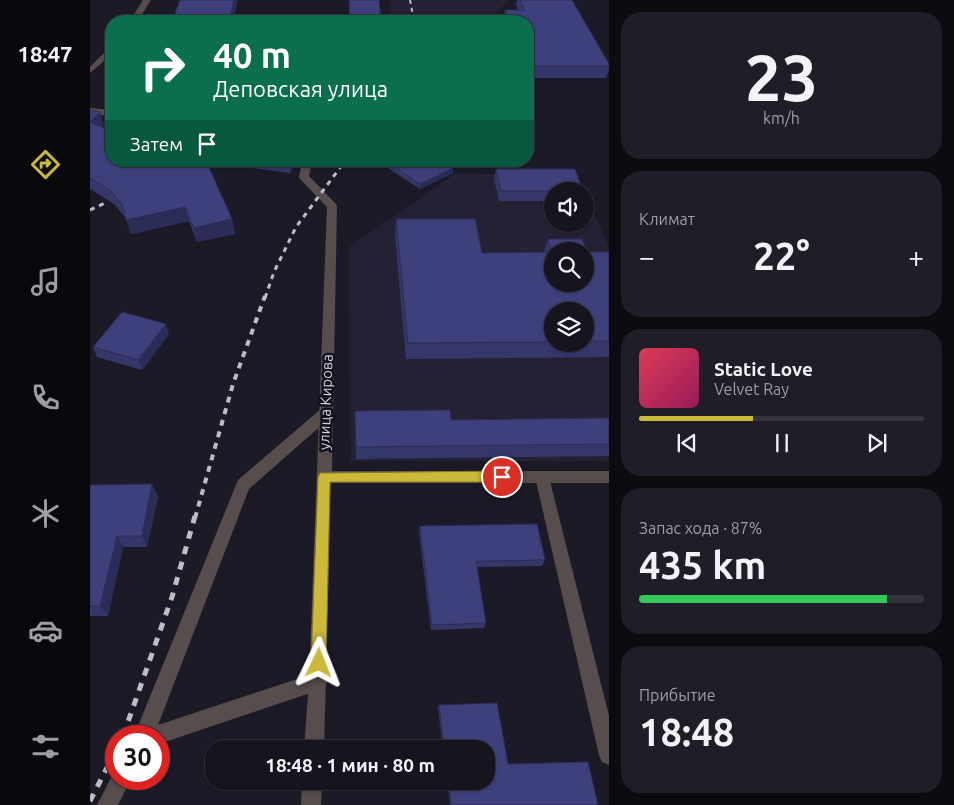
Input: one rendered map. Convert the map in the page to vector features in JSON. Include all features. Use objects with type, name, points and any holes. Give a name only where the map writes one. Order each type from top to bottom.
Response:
[{"type":"street","points":[[138,15],[147,0]]},
{"type":"street","points":[[90,71],[105,57]]},
{"type":"street","points":[[90,111],[105,113]]},
{"type":"street","name":"улица Кирова","points":[[306,167],[304,177],[332,206],[318,681],[315,740]]},
{"type":"street","points":[[148,725],[243,485],[326,412]]},
{"type":"street","points":[[324,477],[609,476]]},
{"type":"street","points":[[542,477],[609,755]]},
{"type":"street","points":[[170,731],[318,681]]},
{"type":"street","points":[[311,805],[312,790]]},
{"type":"lane","points":[[107,805],[115,790]]},
{"type":"shaded area","points":[[390,0],[509,0],[494,15],[391,15]]},
{"type":"shaded area","points":[[456,173],[578,177],[580,182],[544,182],[544,232],[594,232],[594,213],[609,247],[609,461],[351,461],[349,247]]},
{"type":"building","points":[[180,0],[234,0],[230,15],[174,15]]},
{"type":"building","points":[[349,0],[379,0],[380,15],[350,15]]},
{"type":"building","points":[[520,0],[572,0],[609,66],[534,66],[534,15],[507,15],[505,10],[524,10]]},
{"type":"building","points":[[90,110],[100,112],[90,122]]},
{"type":"building","points":[[90,122],[105,128],[105,167],[209,167],[232,219],[194,228],[185,207],[126,220],[122,204],[110,190],[90,178]]},
{"type":"building","points":[[395,167],[453,168],[420,184]]},
{"type":"building","points":[[496,169],[575,169],[580,182],[544,182],[544,191],[501,191]]},
{"type":"building","points":[[396,219],[475,219],[482,253],[544,252],[544,292],[594,292],[594,252],[609,252],[609,341],[594,341],[594,302],[544,302],[544,342],[408,343]]},
{"type":"building","points":[[548,239],[582,239],[583,242],[549,242]]},
{"type":"building","points":[[122,312],[166,324],[138,360],[93,347]]},
{"type":"building","points":[[450,410],[451,420],[609,418],[609,444],[356,447],[355,411]]},
{"type":"building","points":[[152,484],[142,536],[117,536],[100,606],[90,606],[90,485]]},
{"type":"building","points":[[537,524],[545,560],[476,561],[486,623],[432,625],[420,526]]},
{"type":"building","points":[[497,703],[508,764],[588,762],[598,805],[451,805],[449,790],[495,790],[495,740],[443,740],[439,705]]},
{"type":"railway","points":[[410,0],[413,15]]},
{"type":"railway","points":[[265,298],[274,272],[296,227],[341,167]]},
{"type":"railway","points":[[90,210],[105,203]]},
{"type":"railway","points":[[195,518],[233,384],[265,296]]},
{"type":"railway","points":[[127,725],[172,597],[195,516]]},
{"type":"railway","points":[[90,801],[105,772]]},
{"type":"route","points":[[319,663],[324,477],[502,477]]}]
